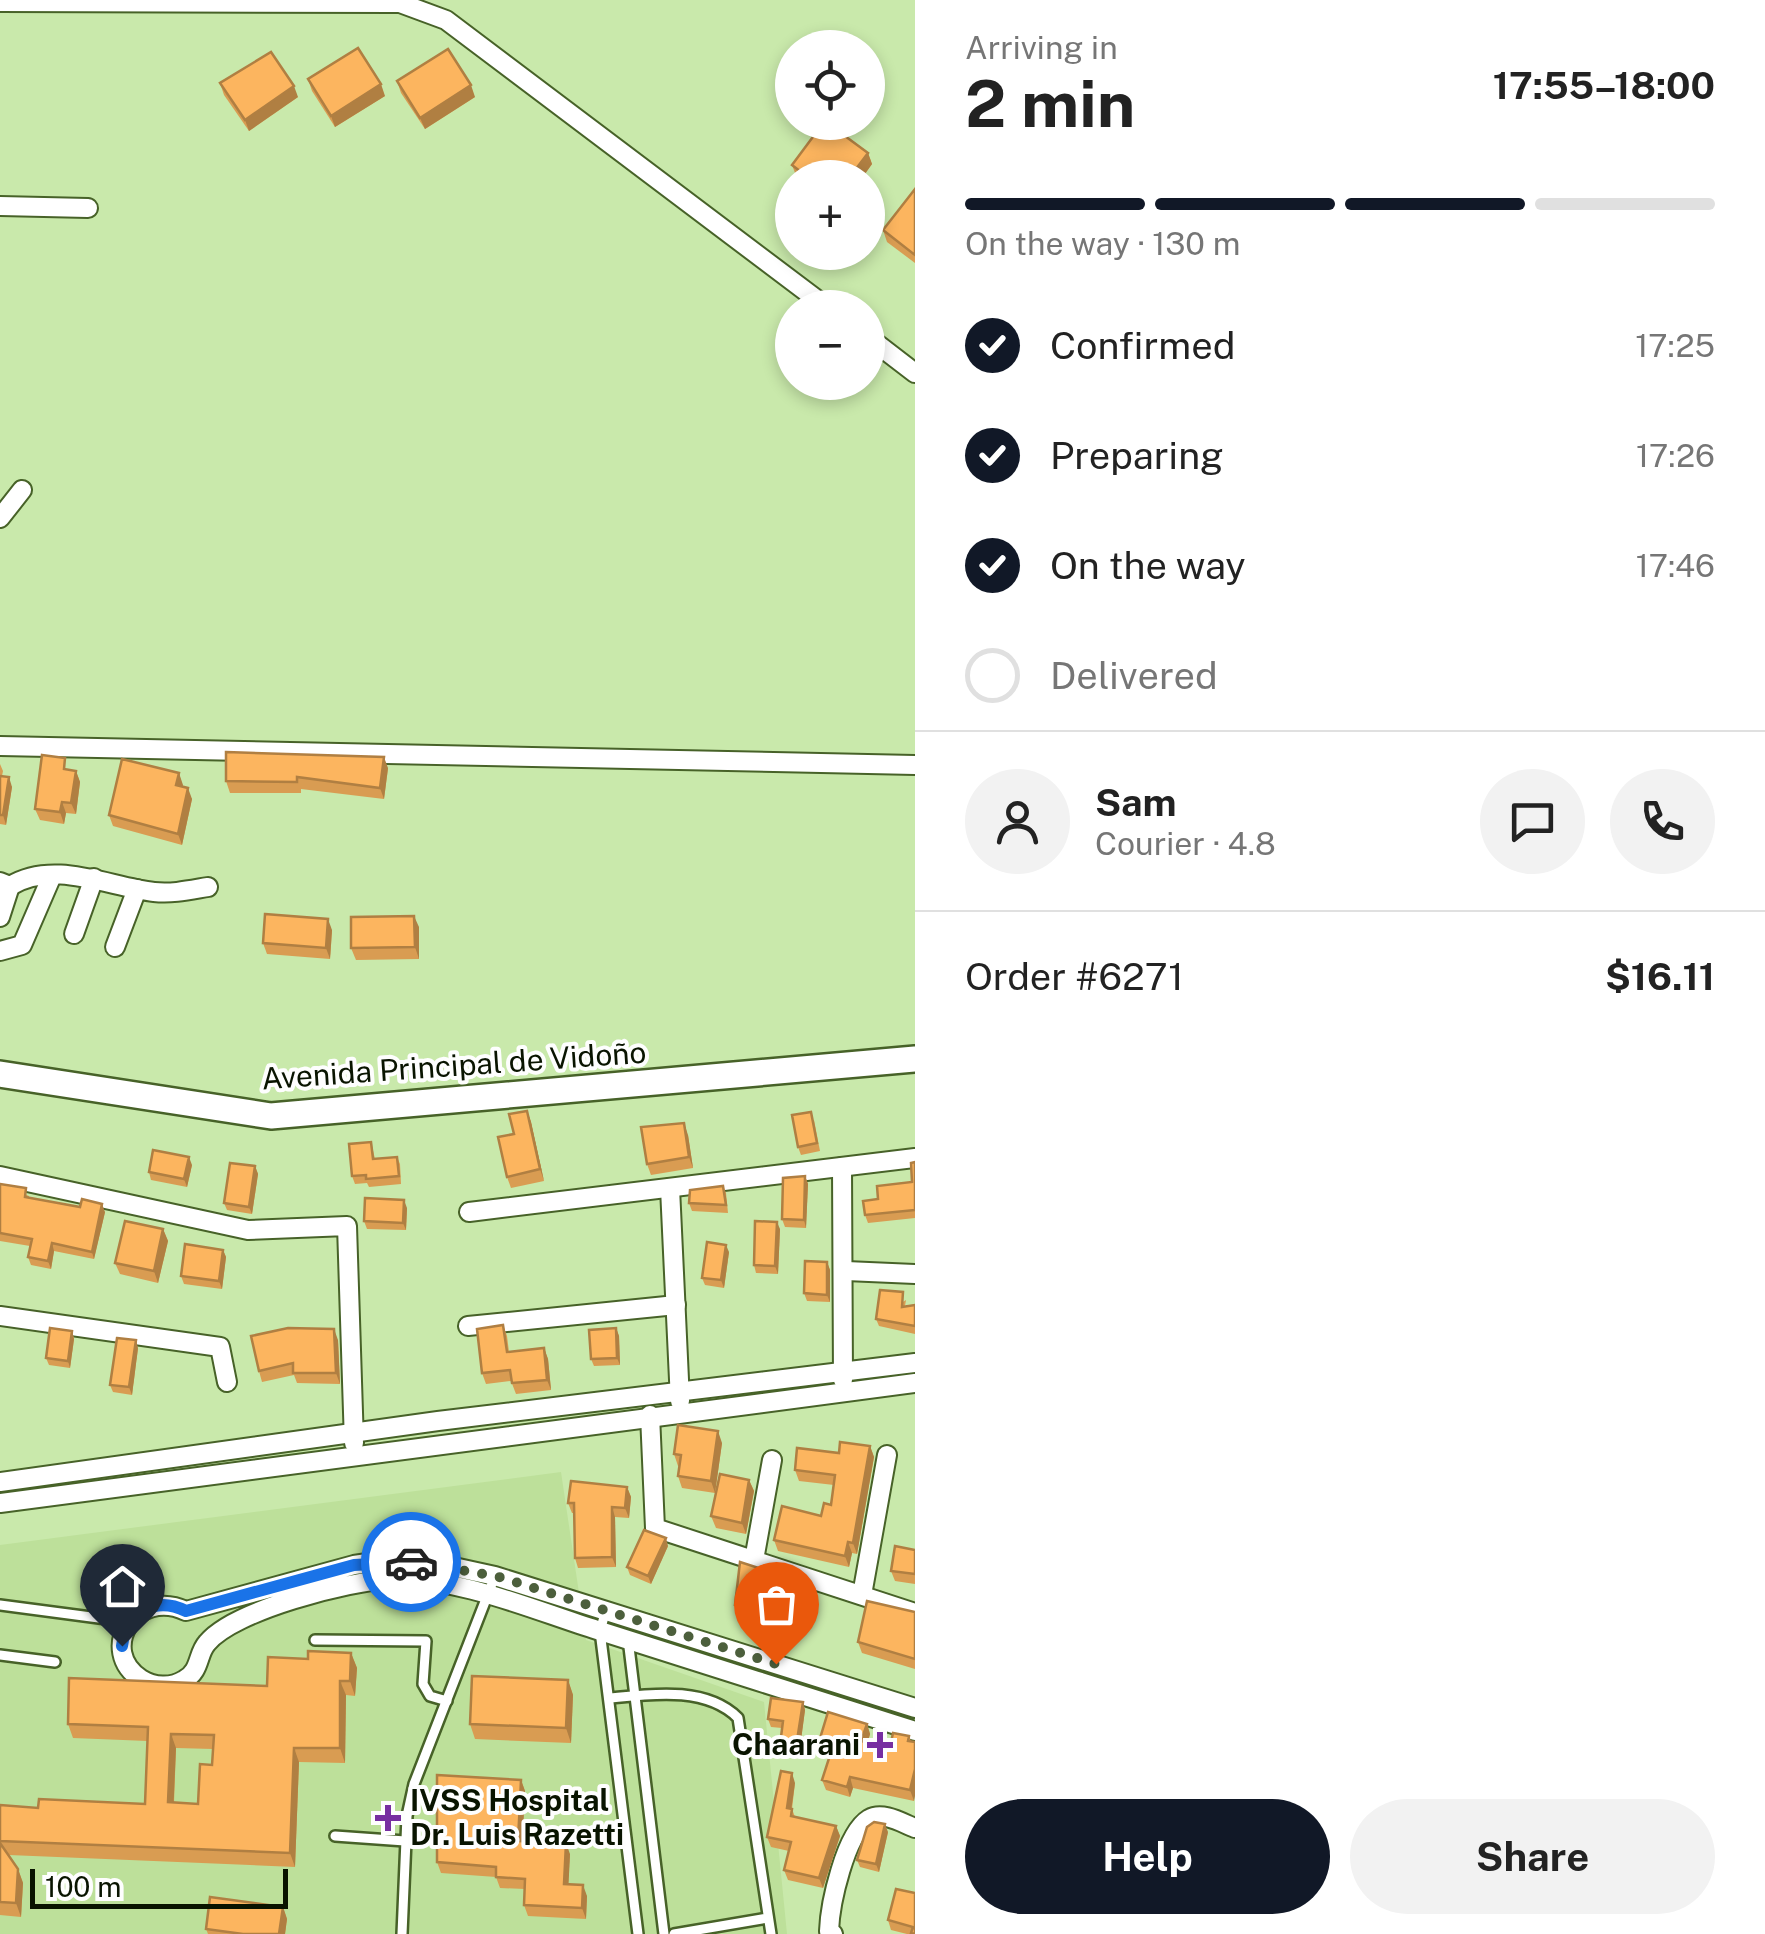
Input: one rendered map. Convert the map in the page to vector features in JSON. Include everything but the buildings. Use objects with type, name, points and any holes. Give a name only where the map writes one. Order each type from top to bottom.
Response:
[{"type":"main road","name":"Avenida Principal de Vidoño","points":[[0,1074],[271,1116],[915,1059]]},
{"type":"street","points":[[0,2],[363,2],[400,3],[426,10],[446,20],[804,290]]},
{"type":"street","points":[[0,206],[88,208]]},
{"type":"street","points":[[885,350],[915,373]]},
{"type":"street","points":[[0,518],[22,490]]},
{"type":"street","points":[[0,746],[915,765]]},
{"type":"street","points":[[0,917],[5,884],[20,880],[70,874],[176,893],[208,887]]},
{"type":"street","points":[[0,951],[22,945],[51,878]]},
{"type":"street","points":[[74,934],[94,878]]},
{"type":"street","points":[[115,947],[138,889]]},
{"type":"street","points":[[468,1212],[915,1158]]},
{"type":"street","points":[[842,1167],[846,1271],[842,1390]]},
{"type":"street","points":[[0,1176],[248,1230],[347,1226],[352,1433],[356,1454]]},
{"type":"street","points":[[670,1188],[682,1411]]},
{"type":"street","points":[[846,1271],[915,1274]]},
{"type":"street","points":[[468,1326],[676,1305]]},
{"type":"street","points":[[0,1316],[220,1347],[226,1382]]},
{"type":"street","points":[[0,1482],[680,1390],[915,1363]]},
{"type":"street","points":[[0,1503],[915,1383]]},
{"type":"street","points":[[650,1415],[655,1528],[915,1613]]},
{"type":"street","points":[[862,1596],[887,1455]]},
{"type":"street","points":[[754,1560],[772,1460]]},
{"type":"street","points":[[915,1708],[496,1576],[440,1564],[381,1561],[186,1611],[161,1604],[149,1607],[129,1622],[122,1646],[132,1672],[157,1686],[172,1685],[196,1671],[204,1644],[237,1622],[314,1595],[366,1581],[394,1579],[488,1597],[915,1731]]},
{"type":"street","points":[[833,1934],[828,1930],[829,1914],[841,1867],[860,1830],[869,1819],[884,1816],[915,1828]]},
{"type":"lane","points":[[402,1934],[405,1841],[414,1784],[496,1576]]},
{"type":"lane","points":[[0,1605],[129,1622]]},
{"type":"lane","points":[[606,1610],[600,1632],[638,1934]]},
{"type":"lane","points":[[634,1619],[628,1640],[664,1934]]},
{"type":"lane","points":[[315,1640],[426,1641],[423,1684],[430,1696],[446,1700]]},
{"type":"lane","points":[[0,1655],[55,1662]]},
{"type":"lane","points":[[610,1698],[697,1698],[722,1705],[738,1718],[771,1934]]},
{"type":"lane","points":[[335,1836],[405,1841]]},
{"type":"lane","points":[[674,1934],[768,1918]]},
{"type":"shaded area","name":"IVSS Hospital Dr. Luis Razetti","points":[[561,1472],[586,1640],[764,1702],[787,1934],[0,1934],[0,1545]]},
{"type":"way so far","points":[[411,1562],[496,1576],[776,1664]]},
{"type":"place","name":"Chaarani","points":[[880,1745]]},
{"type":"place","name":"IVSS Hospital Dr. Luis Razetti","points":[[388,1818]]},
{"type":"route","points":[[122,1646],[129,1622],[149,1607],[161,1604],[186,1611],[354,1565],[411,1562]]}]
